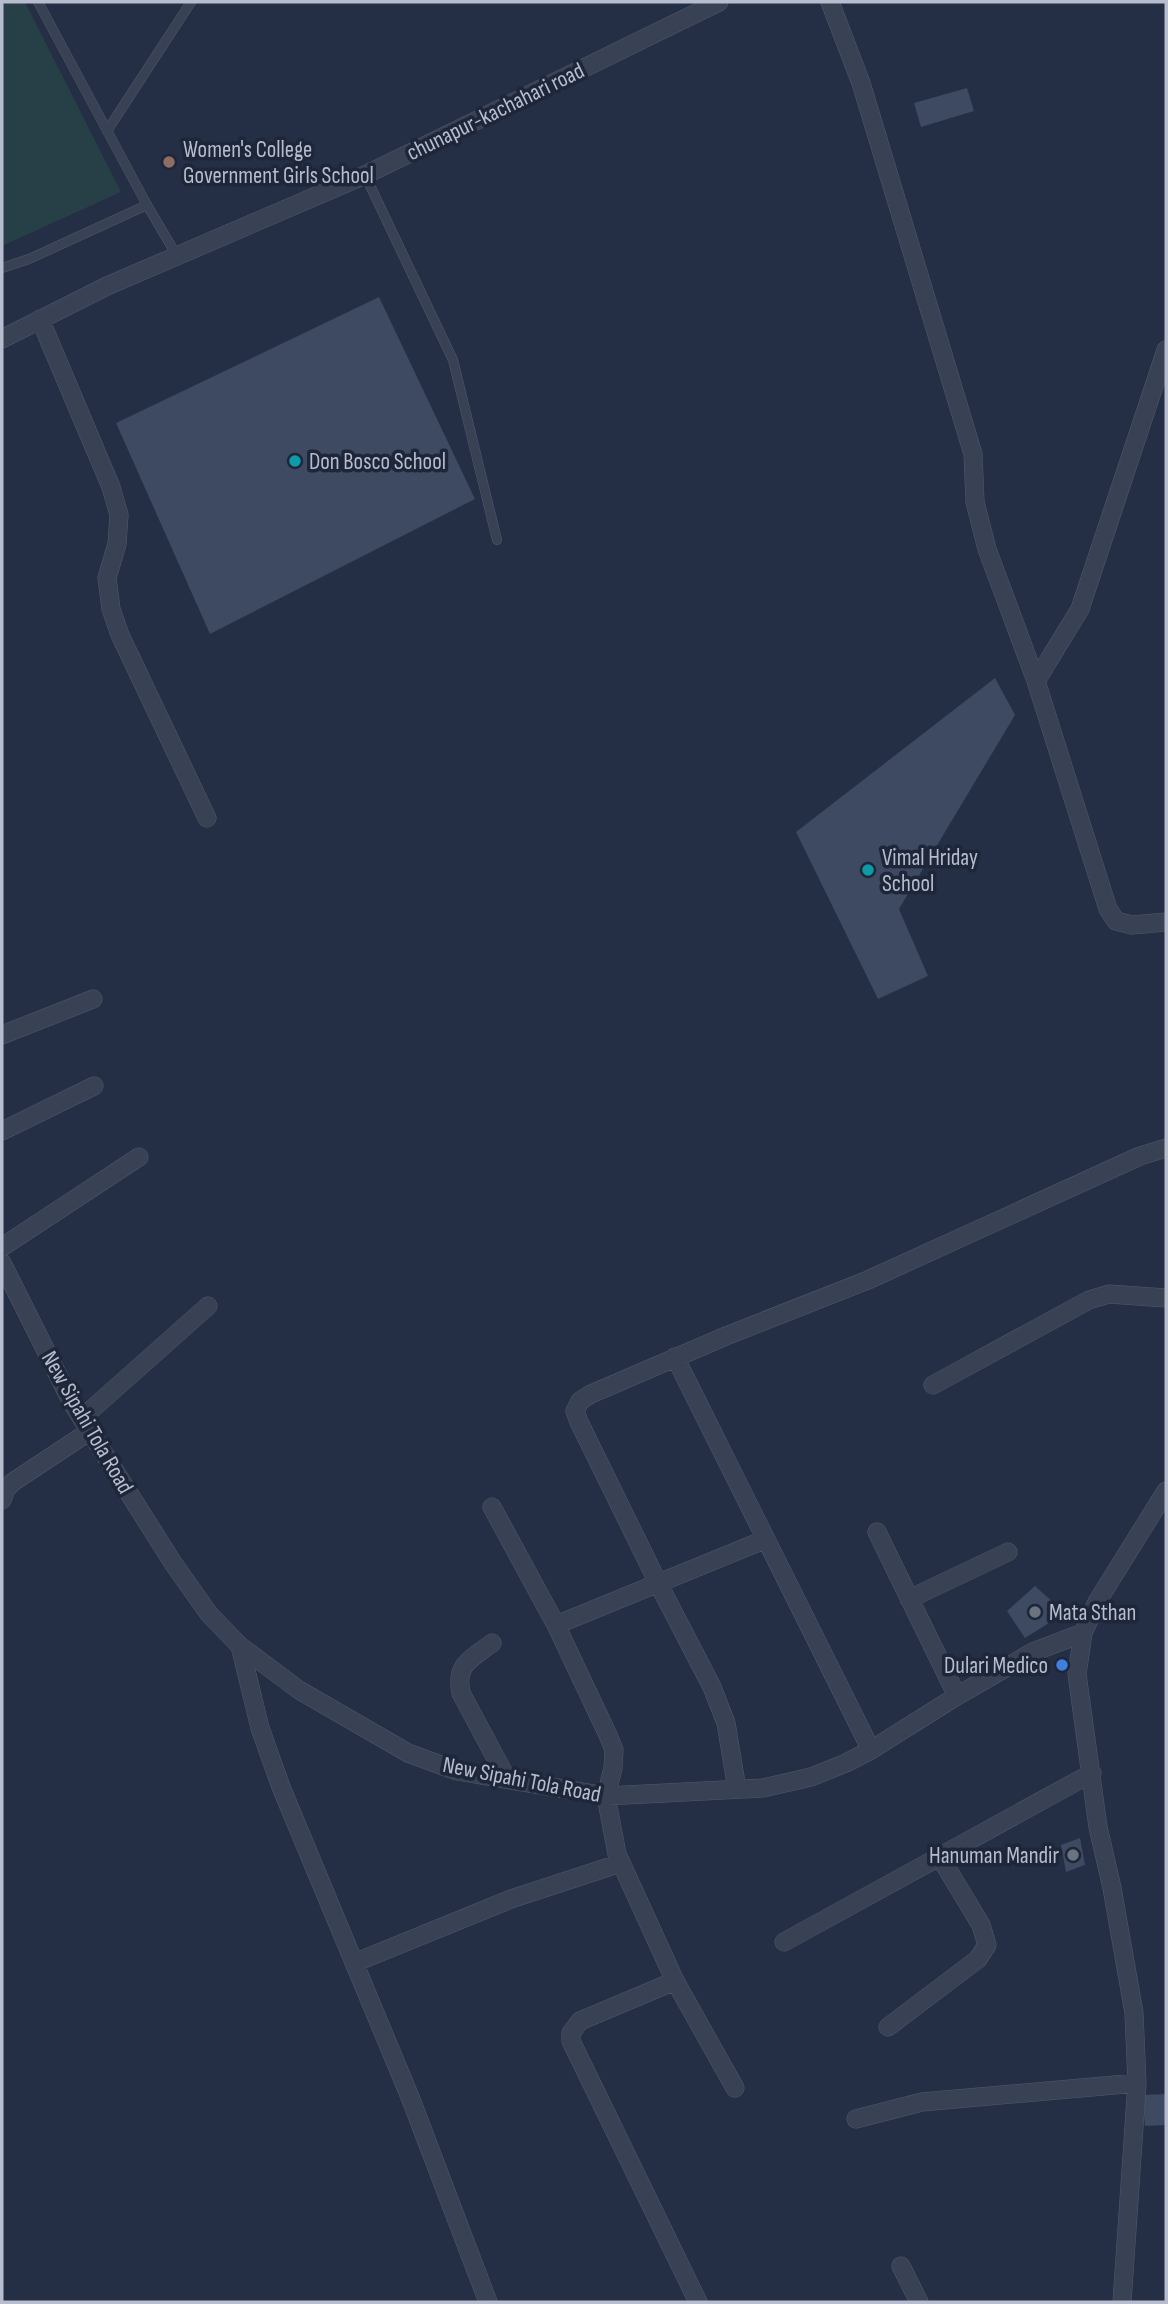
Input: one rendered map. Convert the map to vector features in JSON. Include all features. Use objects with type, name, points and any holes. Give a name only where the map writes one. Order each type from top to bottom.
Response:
[{"type":"street","name":"chunapur-kachahari road","points":[[2,338],[107,286],[365,175],[719,2]]},
{"type":"street","points":[[830,2],[861,83],[973,454],[975,502],[987,549],[1036,681],[1108,909],[1116,921],[1132,925],[1166,922]]},
{"type":"street","points":[[40,319],[111,486],[119,515],[117,544],[107,578],[111,609],[120,635],[207,818]]},
{"type":"street","points":[[1036,681],[1080,608],[1166,351]]},
{"type":"street","points":[[2,1035],[93,999]]},
{"type":"street","points":[[2,1130],[94,1086]]},
{"type":"street","points":[[737,1789],[726,1723],[712,1687],[658,1583],[575,1411],[580,1401],[675,1357],[868,1280],[1140,1156],[1166,1148]]},
{"type":"street","points":[[2,1247],[139,1157]]},
{"type":"street","name":"New Sipahi Tola Road","points":[[2,1263],[86,1424],[173,1563],[209,1614],[240,1646],[299,1690],[408,1753],[457,1771],[606,1796],[763,1788],[811,1777],[872,1750],[957,1696],[1032,1653],[1083,1633]]},
{"type":"street","points":[[933,1385],[1089,1300],[1109,1294],[1166,1298]]},
{"type":"street","points":[[2,1500],[6,1489],[13,1482],[86,1424],[208,1307]]},
{"type":"street","points":[[675,1357],[764,1540],[872,1750]]},
{"type":"street","points":[[1122,2302],[1137,2083],[1134,2013],[1112,1888],[1098,1827],[1077,1674],[1083,1633],[1097,1602],[1166,1491]]},
{"type":"street","points":[[492,1507],[556,1625],[614,1751],[606,1796],[617,1854],[675,1981],[735,2088]]},
{"type":"street","points":[[877,1532],[957,1696]]},
{"type":"street","points":[[556,1625],[764,1540]]},
{"type":"street","points":[[909,1600],[1008,1552]]},
{"type":"street","points":[[492,1643],[463,1665],[458,1679],[461,1693],[507,1780]]},
{"type":"street","points":[[240,1646],[260,1728],[281,1787],[410,2096],[488,2302]]},
{"type":"street","points":[[784,1942],[1092,1773]]},
{"type":"street","points":[[888,2027],[978,1959],[987,1945],[981,1925],[940,1857]]},
{"type":"street","points":[[354,1963],[511,1899],[621,1863]]},
{"type":"street","points":[[675,1981],[580,2021],[571,2033],[571,2041],[698,2302]]},
{"type":"street","points":[[856,2119],[922,2102],[1137,2083]]},
{"type":"street","points":[[901,2266],[919,2302]]},
{"type":"lane","points":[[38,2],[146,205],[177,256]]},
{"type":"lane","points":[[107,131],[191,2]]},
{"type":"lane","points":[[365,175],[453,360],[497,540]]},
{"type":"lane","points":[[2,268],[29,259],[146,205]]},
{"type":"shaded area","points":[[2,2],[25,2],[121,192],[2,246]]},
{"type":"building","points":[[967,88],[974,111],[921,127],[914,103]]},
{"type":"building","name":"Don Bosco School","points":[[379,297],[475,499],[210,634],[116,423]]},
{"type":"building","name":"Vimal Hriday School","points":[[995,678],[1015,715],[899,909],[928,976],[878,999],[796,832]]},
{"type":"building","name":"Mata Sthan","points":[[1035,1586],[1065,1613],[1025,1638],[1007,1611]]},
{"type":"building","name":"Hanuman Mandir","points":[[1080,1838],[1085,1865],[1066,1872],[1061,1845]]},
{"type":"building","points":[[1166,2094],[1166,2125],[1145,2126],[1142,2095]]},
{"type":"place","name":"Women's College Government Girls School","points":[[169,162]]},
{"type":"place","name":"Don Bosco School","points":[[295,461]]},
{"type":"place","name":"Vimal Hriday School","points":[[868,870]]},
{"type":"place","name":"Mata Sthan","points":[[1035,1612]]},
{"type":"place","name":"Dulari Medico","points":[[1062,1665]]},
{"type":"place","name":"Hanuman Mandir","points":[[1073,1855]]}]
